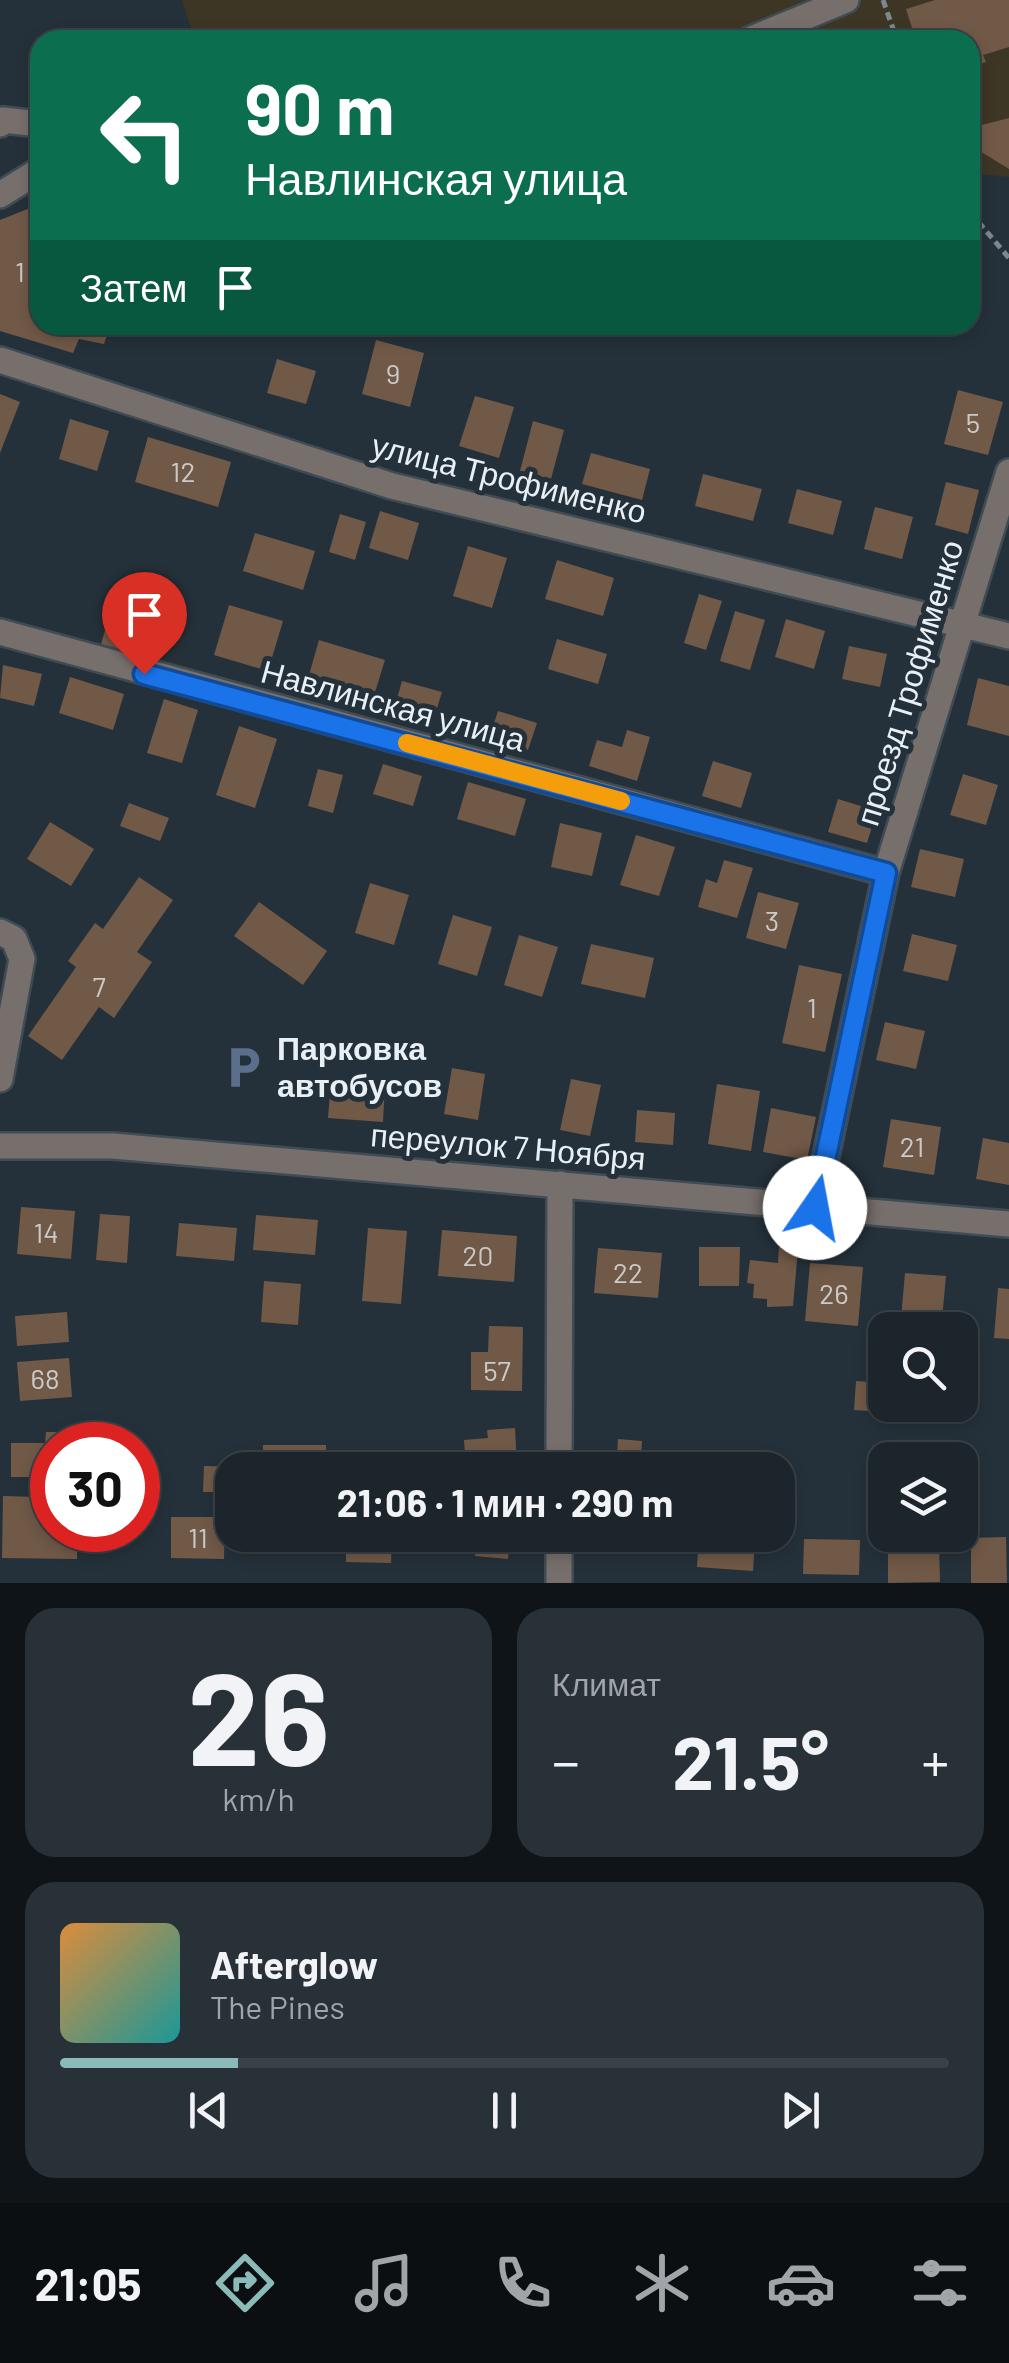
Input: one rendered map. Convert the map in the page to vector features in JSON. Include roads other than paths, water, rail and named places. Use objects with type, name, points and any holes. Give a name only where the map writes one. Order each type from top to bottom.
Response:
[{"type":"street","points":[[773,30],[846,0]]},
{"type":"street","points":[[1,120],[30,123]]},
{"type":"street","points":[[0,195],[30,176]]},
{"type":"street","name":"улица Трофименко","points":[[0,360],[392,486],[1009,636]]},
{"type":"street","name":"проезд Трофименко","points":[[815,1208],[886,873],[1009,472]]},
{"type":"street","name":"Навлинская улица","points":[[0,632],[886,873]]},
{"type":"street","points":[[0,932],[14,938],[22,959],[0,1079]]},
{"type":"street","name":"переулок 7 Ноября","points":[[0,1146],[113,1146],[1009,1224]]},
{"type":"street","points":[[559,1452],[560,1184]]},
{"type":"street","points":[[559,1552],[559,1583]]},
{"type":"place","name":"Парковка автобусов","points":[[244,1067]]}]
